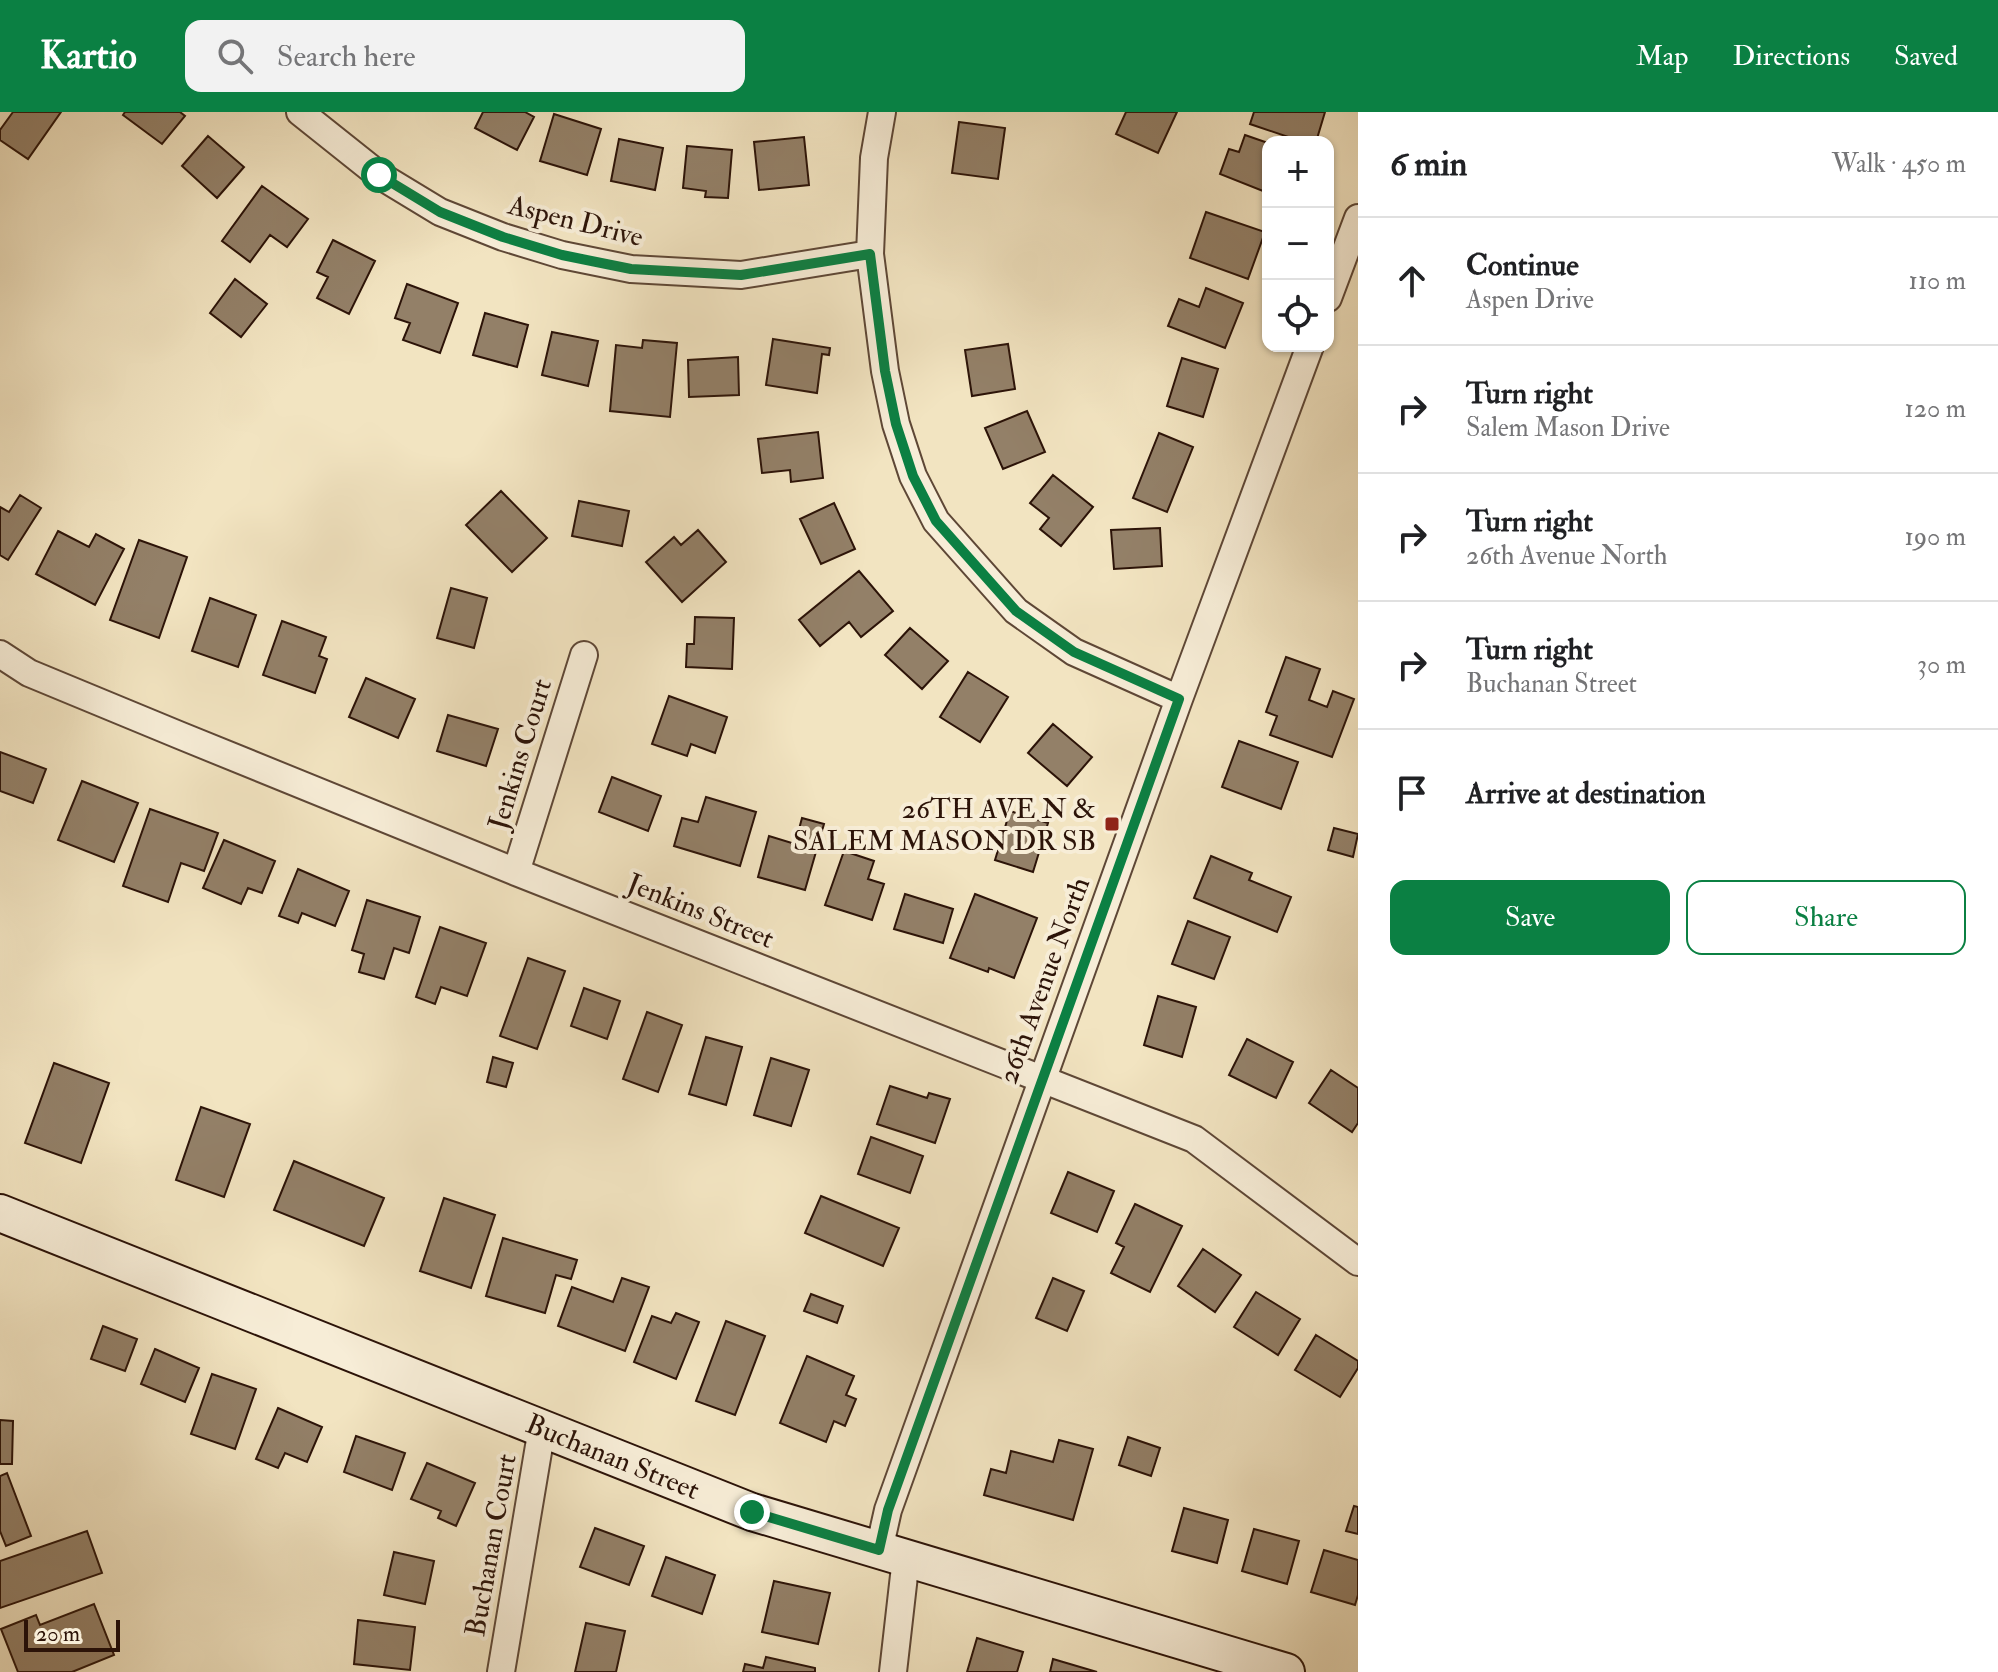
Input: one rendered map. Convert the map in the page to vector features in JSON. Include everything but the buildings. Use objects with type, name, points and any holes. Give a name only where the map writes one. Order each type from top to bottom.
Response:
[{"type":"street","name":"Aspen Drive","points":[[300,112],[379,175],[440,212],[503,237],[562,255],[631,269],[741,275],[870,254]]},
{"type":"street","points":[[882,112],[874,158],[870,254],[885,371],[896,424],[913,476],[936,521],[1016,611],[1074,652],[1179,699]]},
{"type":"street","points":[[1334,282],[1358,218]]},
{"type":"street","name":"26th Avenue North","points":[[893,1672],[893,1554],[888,1510],[1041,1079],[1308,352]]},
{"type":"street","name":"Jenkins Street","points":[[0,654],[29,673],[516,872],[1194,1139],[1358,1262]]},
{"type":"street","name":"Jenkins Court","points":[[516,872],[584,655]]},
{"type":"street","name":"Buchanan Street","points":[[0,1213],[752,1512],[1286,1672]]},
{"type":"street","name":"Buchanan Court","points":[[501,1672],[542,1428]]},
{"type":"place","name":"26TH AVE N & SALEM MASON DR SB","points":[[1112,824]]},
{"type":"route","points":[[379,175],[440,212],[503,237],[562,255],[631,269],[741,275],[870,254],[885,371],[896,424],[913,476],[936,521],[1016,611],[1074,652],[1179,699],[888,1510],[879,1550],[752,1512]]}]
